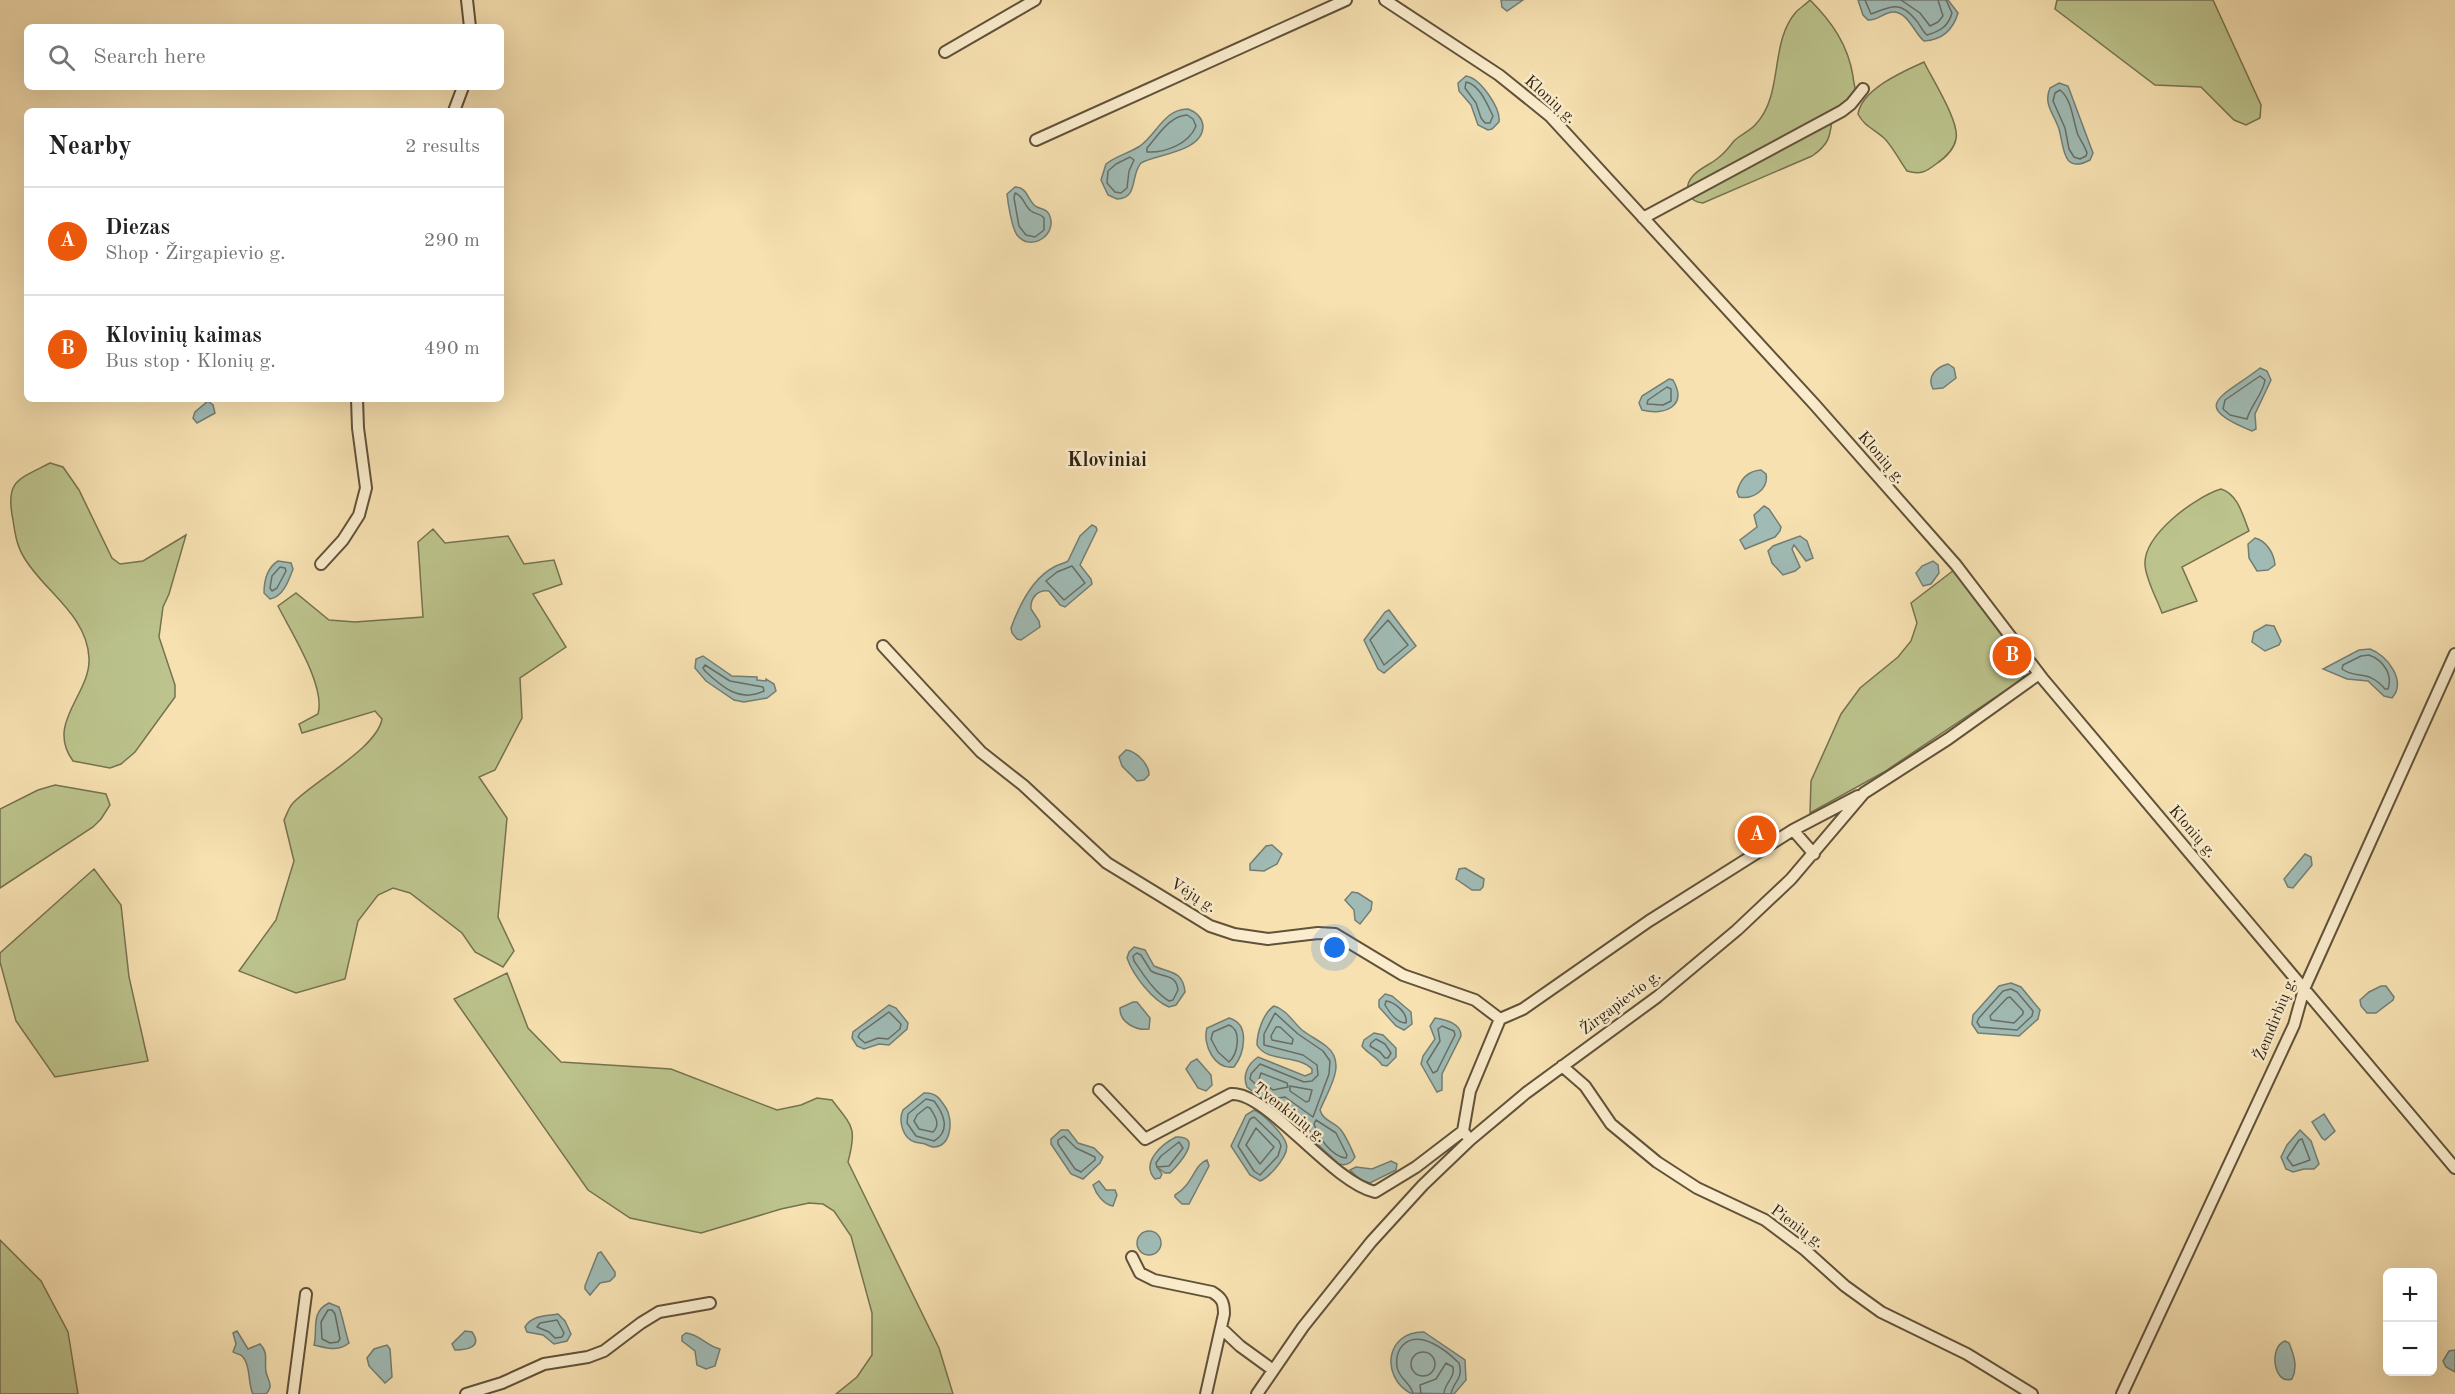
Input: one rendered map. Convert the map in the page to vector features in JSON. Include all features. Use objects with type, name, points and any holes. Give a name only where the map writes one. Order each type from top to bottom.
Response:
[{"type":"street","points":[[467,0],[470,24]]},
{"type":"street","points":[[945,52],[1035,0]]},
{"type":"street","points":[[1036,140],[1346,0]]},
{"type":"street","name":"Klonių g.","points":[[1385,0],[1499,75],[1550,116],[1644,218],[1815,405],[1956,566],[2039,674],[2455,1168]]},
{"type":"street","points":[[1644,218],[1842,111],[1863,89]]},
{"type":"street","points":[[455,108],[462,90]]},
{"type":"street","points":[[321,564],[343,540],[359,515],[366,488],[357,402]]},
{"type":"street","name":"Vėjų g.","points":[[883,646],[981,752],[1023,785],[1107,863],[1210,926],[1234,934],[1268,939],[1318,933],[1335,934],[1403,975],[1476,1000],[1500,1019]]},
{"type":"street","name":"Žemdirbių g.","points":[[2122,1394],[2294,1025],[2304,988],[2455,654]]},
{"type":"street","name":"Žirgapievio g.","points":[[1257,1394],[1303,1327],[1371,1242],[1466,1136],[1692,968],[1760,908],[1814,854],[1864,793],[2039,674]]},
{"type":"street","points":[[1466,1136],[1470,1091],[1500,1019],[1523,1009],[1649,921],[1793,830],[1864,793]]},
{"type":"street","points":[[1793,830],[1814,854]]},
{"type":"street","name":"Pienių g.","points":[[1562,1066],[1585,1086],[1611,1124],[1657,1162],[1697,1188],[1765,1221],[1805,1250],[1845,1286],[1881,1312],[1967,1354],[2032,1394]]},
{"type":"street","name":"Tvenkinių g.","points":[[1099,1090],[1145,1139],[1231,1094],[1239,1093],[1253,1100],[1284,1124],[1340,1174],[1363,1189],[1375,1192],[1466,1136]]},
{"type":"street","points":[[1132,1257],[1140,1273],[1154,1280],[1184,1284],[1212,1292],[1220,1296],[1224,1302],[1224,1314],[1206,1394]]},
{"type":"street","points":[[293,1394],[306,1294]]},
{"type":"street","points":[[466,1394],[502,1383],[544,1364],[588,1357],[604,1351],[659,1312],[710,1303]]},
{"type":"street","points":[[1221,1328],[1240,1346],[1273,1370]]},
{"type":"green space","points":[[1810,0],[1832,26],[1843,44],[1851,65],[1855,88],[1849,100],[1833,113],[1826,142],[1812,156],[1703,203],[1694,200],[1688,190],[1692,177],[1754,126],[1765,112],[1774,84],[1782,38],[1796,12]]},
{"type":"green space","points":[[2057,0],[2213,0],[2261,105],[2260,118],[2246,125],[2234,120],[2201,87],[2155,85],[2055,9]]},
{"type":"green space","points":[[1924,62],[1950,112],[1956,139],[1951,150],[1943,159],[1926,171],[1916,173],[1907,171],[1887,142],[1858,114],[1861,105],[1875,89]]},
{"type":"green space","points":[[50,463],[63,467],[79,490],[112,558],[120,564],[143,561],[186,535],[163,607],[159,637],[175,685],[175,697],[135,752],[121,764],[110,768],[73,761],[66,747],[64,734],[66,721],[88,671],[89,658],[86,643],[73,616],[25,559],[16,535],[11,507],[12,489],[22,478]]},
{"type":"green space","points":[[2221,489],[2236,501],[2249,531],[2182,567],[2197,601],[2162,613],[2147,577],[2145,565],[2152,542],[2172,519],[2185,509],[2210,493]]},
{"type":"green space","points":[[433,529],[445,543],[508,536],[524,564],[554,560],[562,584],[533,594],[566,647],[520,678],[522,718],[495,770],[479,777],[507,818],[498,917],[514,951],[503,967],[475,952],[462,933],[410,893],[393,888],[378,895],[358,921],[345,979],[296,993],[239,971],[276,920],[294,861],[284,820],[293,803],[344,764],[369,741],[378,730],[382,719],[375,711],[302,733],[299,724],[318,714],[317,689],[306,659],[278,606],[296,593],[329,620],[355,622],[423,617],[418,542]]},
{"type":"green space","points":[[1954,570],[2027,670],[2021,680],[1884,772],[1810,813],[1811,781],[1841,714],[1860,688],[1898,657],[1911,641],[1917,623],[1911,603]]},
{"type":"green space","points":[[55,785],[106,794],[110,805],[93,827],[0,888],[0,809],[38,790]]},
{"type":"green space","points":[[94,869],[121,905],[129,977],[148,1061],[55,1077],[16,1021],[0,962],[0,953]]},
{"type":"green space","points":[[507,973],[528,1028],[561,1062],[671,1069],[777,1110],[801,1105],[817,1098],[832,1100],[851,1128],[852,1142],[848,1162],[939,1348],[953,1394],[836,1394],[857,1377],[872,1355],[872,1313],[851,1236],[834,1211],[823,1204],[809,1203],[781,1209],[701,1233],[630,1218],[588,1190],[454,999]]},
{"type":"green space","points":[[0,1240],[41,1281],[68,1332],[78,1394],[0,1394]]},
{"type":"water","points":[[1501,0],[1523,0],[1507,11],[1502,7]]},
{"type":"water","points":[[1858,0],[1948,0],[1958,13],[1946,33],[1936,39],[1924,41],[1907,19],[1898,13],[1892,12],[1868,20],[1863,15]]},
{"type":"water","points":[[1466,76],[1472,78],[1483,88],[1497,109],[1499,122],[1492,129],[1488,130],[1478,125],[1471,105],[1459,91],[1458,83]]},
{"type":"water","points":[[2059,83],[2068,86],[2093,153],[2090,160],[2081,164],[2074,164],[2066,156],[2059,129],[2048,104],[2050,88]]},
{"type":"water","points":[[1188,109],[1198,115],[1203,126],[1201,135],[1196,141],[1178,151],[1141,163],[1131,190],[1124,198],[1117,199],[1108,195],[1101,180],[1106,164],[1140,146],[1173,113]]},
{"type":"water","points":[[1015,187],[1022,189],[1034,205],[1046,210],[1049,214],[1050,228],[1042,239],[1036,242],[1023,240],[1015,232],[1007,194]]},
{"type":"water","points":[[1948,364],[1954,368],[1956,378],[1943,388],[1933,389],[1932,376],[1940,367]]},
{"type":"water","points":[[2260,368],[2267,371],[2271,380],[2255,414],[2256,429],[2252,431],[2220,414],[2216,407],[2218,400],[2225,393]]},
{"type":"water","points":[[1669,379],[1673,380],[1678,396],[1672,407],[1659,412],[1642,410],[1639,403],[1642,396]]},
{"type":"water","points":[[209,402],[213,405],[215,413],[197,423],[193,418],[195,412]]},
{"type":"water","points":[[1761,470],[1766,474],[1762,489],[1750,497],[1739,497],[1737,492],[1742,480],[1748,474]]},
{"type":"water","points":[[1764,506],[1769,509],[1781,527],[1780,531],[1775,537],[1745,549],[1740,540],[1757,527],[1754,515]]},
{"type":"water","points":[[1092,525],[1097,530],[1080,565],[1091,579],[1092,584],[1065,607],[1060,605],[1049,591],[1038,593],[1032,601],[1031,609],[1040,627],[1021,640],[1017,639],[1011,628],[1033,585],[1046,572],[1068,561],[1080,536]]},
{"type":"water","points":[[1800,536],[1807,541],[1813,558],[1806,561],[1794,545],[1792,549],[1800,567],[1783,575],[1772,563],[1768,551],[1773,546]]},
{"type":"water","points":[[2255,538],[2269,548],[2273,557],[2275,565],[2268,570],[2257,571],[2249,558],[2248,544]]},
{"type":"water","points":[[278,561],[291,563],[293,569],[282,592],[270,599],[264,593],[266,579],[271,567]]},
{"type":"water","points":[[1933,561],[1938,565],[1939,573],[1931,584],[1923,586],[1916,573],[1922,566]]},
{"type":"water","points":[[1389,610],[1416,646],[1384,673],[1378,669],[1364,640]]},
{"type":"water","points":[[2266,625],[2274,626],[2281,641],[2279,645],[2265,651],[2252,642],[2254,632]]},
{"type":"water","points":[[2370,649],[2383,657],[2393,669],[2397,684],[2392,698],[2384,696],[2368,681],[2347,679],[2323,669],[2359,650]]},
{"type":"water","points":[[703,656],[732,676],[757,677],[757,680],[766,681],[766,679],[774,684],[776,691],[767,698],[744,702],[734,700],[706,681],[695,668],[696,659]]},
{"type":"water","points":[[1126,750],[1138,755],[1147,767],[1149,775],[1144,780],[1137,781],[1122,766],[1119,757]]},
{"type":"water","points":[[1272,845],[1282,854],[1277,864],[1264,871],[1250,870],[1250,864],[1266,846]]},
{"type":"water","points":[[2305,854],[2311,857],[2312,865],[2293,888],[2288,887],[2284,879]]},
{"type":"water","points":[[1465,868],[1484,879],[1480,890],[1472,890],[1456,879],[1459,869]]},
{"type":"water","points":[[1352,892],[1372,902],[1371,910],[1360,924],[1355,920],[1354,910],[1345,900]]},
{"type":"water","points":[[1134,947],[1145,950],[1154,966],[1174,973],[1181,980],[1185,992],[1176,1005],[1169,1007],[1163,1004],[1138,979],[1127,958]]},
{"type":"water","points":[[2011,983],[2021,987],[2040,1010],[2038,1019],[2019,1036],[1978,1033],[1972,1024],[1973,1015],[1999,986]]},
{"type":"water","points":[[2381,986],[2386,986],[2394,997],[2393,1000],[2376,1013],[2367,1013],[2361,1006],[2360,1000]]},
{"type":"water","points":[[1385,994],[1392,996],[1411,1012],[1412,1024],[1404,1030],[1396,1026],[1379,1007],[1379,1000]]},
{"type":"water","points":[[1137,1002],[1150,1018],[1149,1029],[1134,1027],[1122,1017],[1120,1008]]},
{"type":"water","points":[[889,1005],[896,1008],[908,1023],[907,1029],[889,1045],[879,1044],[864,1049],[857,1046],[852,1038],[853,1032]]},
{"type":"water","points":[[1274,1006],[1282,1010],[1302,1030],[1326,1046],[1332,1053],[1336,1068],[1320,1110],[1324,1117],[1341,1130],[1347,1140],[1355,1157],[1348,1164],[1339,1164],[1315,1142],[1303,1117],[1280,1103],[1303,1121],[1303,1126],[1298,1128],[1247,1087],[1245,1078],[1247,1070],[1258,1057],[1305,1076],[1312,1073],[1312,1069],[1306,1064],[1275,1057],[1262,1051],[1257,1045],[1261,1024]]},
{"type":"water","points":[[1229,1018],[1240,1026],[1244,1040],[1241,1055],[1234,1067],[1221,1065],[1208,1049],[1206,1042],[1207,1028]]},
{"type":"water","points":[[1435,1018],[1456,1025],[1461,1036],[1442,1074],[1442,1090],[1437,1092],[1421,1064],[1423,1056],[1435,1039],[1430,1026]]},
{"type":"water","points":[[1374,1033],[1383,1035],[1396,1048],[1396,1057],[1387,1066],[1382,1065],[1362,1046],[1364,1040]]},
{"type":"water","points":[[1197,1059],[1211,1075],[1212,1085],[1206,1091],[1198,1088],[1186,1069],[1191,1062]]},
{"type":"water","points":[[924,1093],[935,1095],[940,1099],[950,1119],[948,1137],[940,1145],[934,1147],[911,1140],[907,1137],[901,1124],[903,1110]]},
{"type":"water","points":[[1254,1110],[1264,1116],[1279,1131],[1287,1146],[1284,1156],[1275,1169],[1260,1181],[1250,1175],[1231,1146],[1246,1115]]},
{"type":"water","points":[[2324,1114],[2335,1131],[2325,1140],[2312,1122]]},
{"type":"water","points":[[1061,1130],[1068,1130],[1078,1143],[1094,1148],[1103,1157],[1100,1163],[1083,1179],[1071,1174],[1051,1144],[1051,1139]]},
{"type":"water","points":[[2300,1130],[2311,1141],[2319,1164],[2314,1169],[2293,1172],[2286,1169],[2281,1157],[2287,1145]]},
{"type":"water","points":[[1176,1137],[1188,1141],[1187,1152],[1170,1173],[1165,1173],[1157,1167],[1162,1174],[1160,1178],[1155,1179],[1151,1173],[1151,1161],[1159,1149]]},
{"type":"water","points":[[1207,1160],[1209,1166],[1189,1204],[1182,1204],[1175,1195],[1186,1186],[1199,1166]]},
{"type":"water","points":[[1391,1161],[1397,1164],[1396,1170],[1370,1183],[1360,1180],[1350,1170],[1356,1167],[1372,1169]]},
{"type":"water","points":[[1099,1181],[1106,1190],[1115,1190],[1117,1195],[1113,1206],[1104,1201],[1096,1192],[1093,1185]]},
{"type":"water","points":[[1149,1231],[1158,1234],[1161,1243],[1158,1252],[1149,1255],[1140,1252],[1137,1243],[1140,1234]]},
{"type":"water","points":[[601,1252],[615,1272],[615,1276],[610,1281],[600,1283],[590,1295],[585,1286],[598,1253]]},
{"type":"water","points":[[329,1303],[339,1307],[349,1343],[341,1348],[332,1349],[314,1345],[317,1316],[319,1311]]},
{"type":"water","points":[[558,1314],[565,1321],[571,1334],[567,1341],[554,1344],[543,1335],[527,1332],[525,1327],[531,1320]]},
{"type":"water","points":[[237,1331],[248,1349],[260,1344],[264,1350],[270,1385],[266,1394],[253,1394],[245,1360],[241,1355],[233,1352],[236,1344],[233,1333]]},
{"type":"water","points":[[465,1331],[472,1332],[475,1344],[469,1348],[455,1350],[452,1344]]},
{"type":"water","points":[[1424,1332],[1465,1360],[1466,1380],[1454,1394],[1410,1393],[1394,1376],[1391,1366],[1395,1346],[1411,1334]]},
{"type":"water","points":[[686,1333],[720,1349],[715,1366],[706,1369],[697,1365],[695,1351],[682,1341],[682,1336]]},
{"type":"water","points":[[2285,1341],[2289,1343],[2295,1361],[2292,1379],[2286,1380],[2277,1372],[2275,1365],[2276,1350]]},
{"type":"water","points":[[387,1345],[390,1349],[392,1377],[385,1383],[369,1366],[367,1358],[374,1349]]},
{"type":"water","points":[[2455,1350],[2455,1372],[2446,1367],[2443,1361],[2449,1351]]},
{"type":"place","name":"Klovinių kaimas","points":[[2012,656]]},
{"type":"place","name":"Diezas","points":[[1757,835]]},
{"type":"district","name":"Kloviniai","points":[[1107,461]]}]
